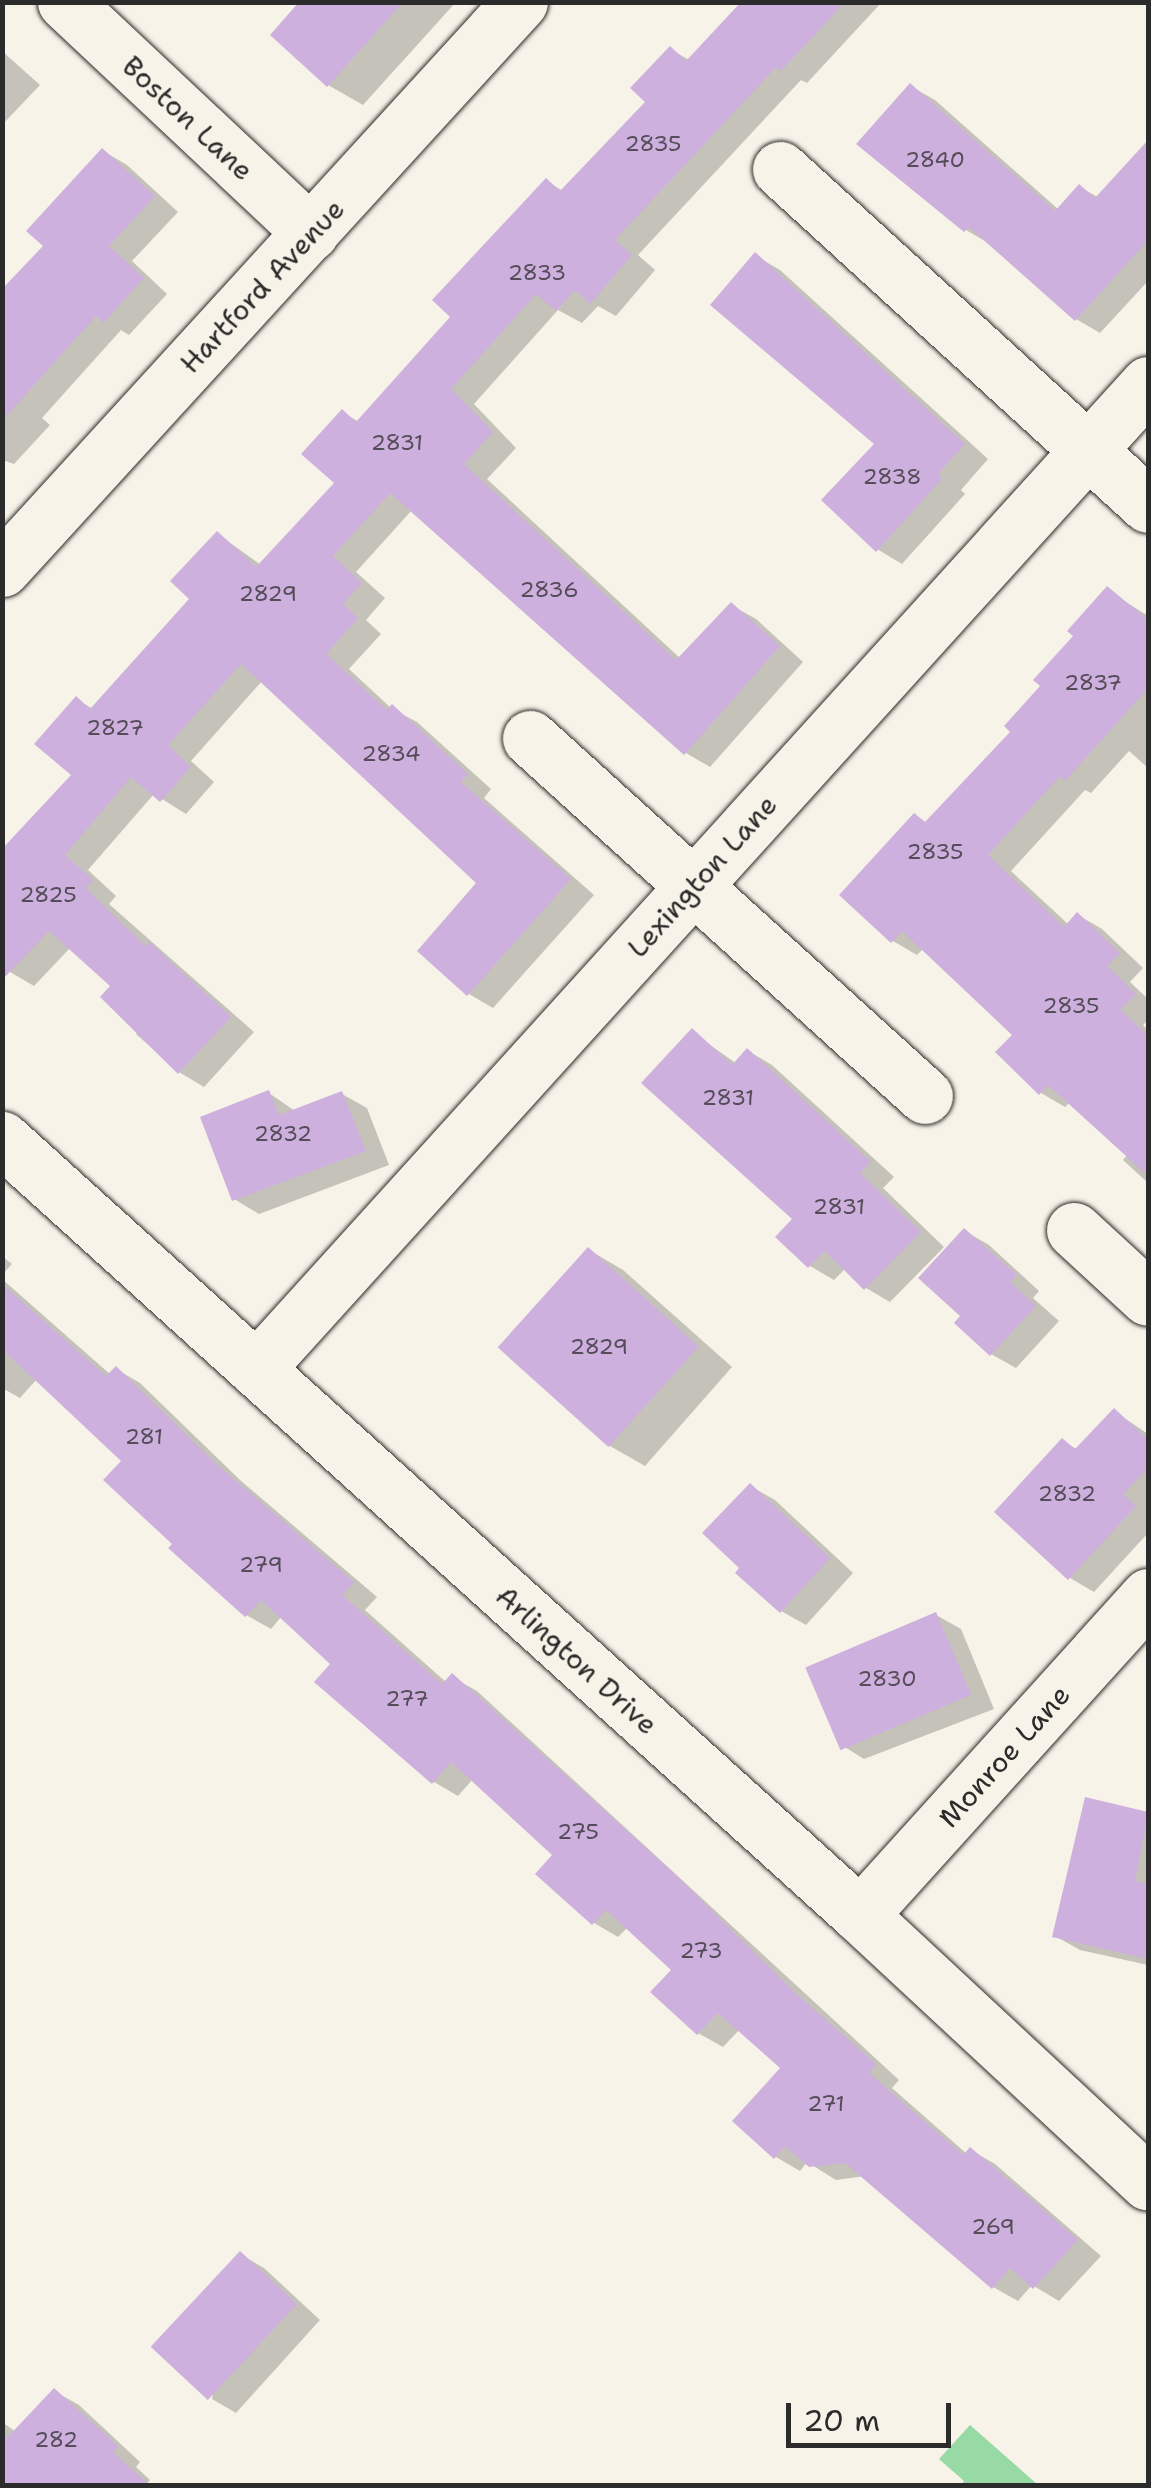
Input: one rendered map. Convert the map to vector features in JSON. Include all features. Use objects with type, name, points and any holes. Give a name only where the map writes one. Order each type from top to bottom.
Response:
[{"type":"street","name":"Boston Lane","points":[[64,2],[312,233]]},
{"type":"street","name":"Hartford Avenue","points":[[2,569],[520,2]]},
{"type":"street","points":[[780,169],[1148,505]]},
{"type":"street","name":"Lexington Lane","points":[[256,1369],[1148,384]]},
{"type":"street","points":[[530,738],[925,1096]]},
{"type":"street","name":"Arlington Drive","points":[[2,1139],[860,1915],[1148,2183]]},
{"type":"street","points":[[1074,1230],[1148,1298]]},
{"type":"street","name":"Monroe Lane","points":[[860,1915],[1148,1596]]},
{"type":"green space","points":[[970,2425],[1038,2485],[961,2485],[964,2481],[939,2459]]},
{"type":"building","points":[[299,2],[403,2],[327,87],[270,35]]},
{"type":"building","points":[[741,2],[845,2],[781,71],[776,67],[615,240],[632,255],[590,304],[575,290],[556,311],[536,294],[451,389],[493,432],[464,464],[676,660],[731,602],[780,646],[684,755],[390,493],[333,556],[362,583],[343,604],[358,618],[326,654],[387,710],[392,704],[468,774],[461,782],[571,879],[467,996],[417,951],[476,883],[241,664],[168,745],[191,767],[160,802],[131,777],[65,855],[93,880],[86,888],[145,946],[149,942],[231,1017],[178,1074],[100,997],[110,986],[49,931],[2,980],[2,849],[71,775],[34,744],[76,696],[90,709],[189,599],[170,581],[217,531],[256,567],[334,483],[301,454],[342,409],[356,422],[450,317],[432,300],[546,178],[560,191],[645,102],[630,88],[670,46],[686,61]]},
{"type":"building","points":[[910,83],[1055,211],[1079,184],[1095,198],[1148,140],[1148,240],[1075,321],[969,227],[964,232],[856,144]]},
{"type":"building","points":[[102,148],[155,196],[109,246],[144,278],[103,323],[96,316],[2,421],[2,289],[43,246],[26,231]]},
{"type":"building","points":[[755,252],[965,444],[938,474],[942,479],[876,552],[821,500],[874,444],[710,305]]},
{"type":"building","points":[[1107,586],[1148,620],[1148,688],[1065,781],[1060,776],[988,855],[1064,927],[1077,912],[1120,953],[1107,966],[1136,994],[1120,1010],[1148,1035],[1148,1176],[1048,1085],[1039,1095],[995,1052],[1012,1035],[902,931],[891,943],[839,895],[914,813],[925,822],[1010,732],[1004,726],[1040,686],[1033,680],[1073,636],[1067,631]]},
{"type":"building","points":[[692,1028],[732,1065],[747,1048],[871,1162],[860,1173],[921,1232],[864,1290],[825,1251],[808,1268],[775,1237],[792,1219],[641,1083]]},
{"type":"building","points":[[269,1090],[279,1115],[342,1091],[366,1151],[232,1201],[200,1117]]},
{"type":"building","points":[[964,1228],[1017,1275],[1010,1282],[1036,1306],[990,1356],[954,1323],[960,1316],[918,1278]]},
{"type":"building","points":[[588,1247],[699,1347],[608,1447],[498,1347]]},
{"type":"building","points":[[2,1284],[106,1376],[116,1366],[215,1463],[354,1582],[342,1595],[442,1684],[452,1673],[678,1877],[793,1991],[876,2064],[869,2073],[963,2155],[970,2147],[1078,2240],[1033,2289],[1010,2268],[992,2289],[845,2163],[809,2167],[785,2146],[774,2159],[732,2121],[780,2068],[718,2013],[697,2035],[650,1992],[671,1970],[606,1910],[592,1925],[535,1874],[552,1855],[451,1762],[432,1784],[314,1682],[330,1664],[261,1600],[245,1617],[168,1548],[172,1544],[103,1480],[121,1461],[2,1349]]},
{"type":"building","points":[[1114,1408],[1148,1440],[1148,1468],[1123,1494],[1136,1506],[1068,1580],[994,1512],[1062,1438],[1075,1449]]},
{"type":"building","points":[[750,1483],[830,1558],[780,1613],[735,1573],[739,1568],[702,1533]]},
{"type":"building","points":[[936,1612],[971,1695],[840,1750],[805,1667]]},
{"type":"building","points":[[1085,1797],[1148,1812],[1135,1881],[1148,1884],[1148,1959],[1052,1937]]},
{"type":"building","points":[[240,2251],[297,2304],[208,2400],[151,2347]]},
{"type":"building","points":[[54,2388],[118,2446],[113,2452],[150,2486],[2,2486],[2,2443]]}]
